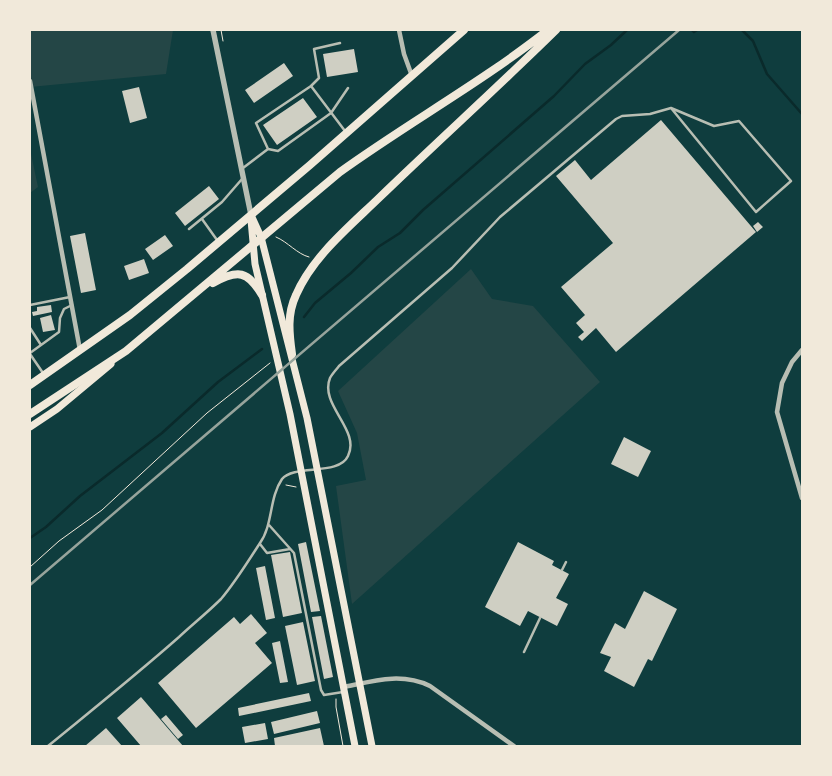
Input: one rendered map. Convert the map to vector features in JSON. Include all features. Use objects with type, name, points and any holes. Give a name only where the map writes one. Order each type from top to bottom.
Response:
[{"type":"main road","points":[[30,385],[130,315],[251,215],[464,30]]},
{"type":"main road","points":[[30,427],[57,409],[340,172],[375,147],[488,74],[548,30]]},
{"type":"main road","points":[[292,354],[288,328],[291,306],[301,283],[317,260],[414,164],[556,30]]},
{"type":"main road","points":[[251,215],[264,234],[307,418],[372,746]]},
{"type":"main road","points":[[251,215],[252,244],[302,472],[355,746]]},
{"type":"main road","points":[[200,290],[225,277],[239,274],[251,279],[262,295]]},
{"type":"main road","points":[[30,414],[126,352]]},
{"type":"street","points":[[213,30],[251,215]]},
{"type":"street","points":[[399,30],[404,54],[412,76]]},
{"type":"street","points":[[30,81],[32,102],[80,351]]},
{"type":"street","points":[[802,350],[792,362],[782,383],[777,412],[802,498]]},
{"type":"street","points":[[344,689],[392,678],[422,682],[514,746]]},
{"type":"lane","points":[[268,149],[256,123],[311,86],[319,78],[314,48],[340,43]]},
{"type":"lane","points":[[311,86],[346,133]]},
{"type":"lane","points":[[241,168],[268,149],[278,151],[331,113],[348,88]]},
{"type":"lane","points":[[292,99],[295,104]]},
{"type":"lane","points":[[281,106],[284,111]]},
{"type":"lane","points":[[48,746],[140,671],[221,598],[260,544],[268,525],[277,490],[283,478],[291,473],[333,466],[343,462],[348,457],[350,448],[347,433],[329,396],[330,379],[339,366],[452,268],[500,217],[609,124],[622,116],[650,114],[671,108],[714,126],[738,121],[791,182],[756,212],[671,108]]},
{"type":"lane","points":[[270,114],[273,118]]},
{"type":"lane","points":[[308,123],[311,127]]},
{"type":"lane","points":[[298,130],[300,134]]},
{"type":"lane","points":[[287,138],[290,142]]},
{"type":"lane","points":[[189,229],[222,202],[243,178]]},
{"type":"lane","points":[[202,219],[219,242]]},
{"type":"lane","points":[[30,305],[70,297]]},
{"type":"lane","points":[[45,375],[30,353],[60,332],[60,318],[64,309],[72,305]]},
{"type":"lane","points":[[30,328],[41,345]]},
{"type":"lane","points":[[268,525],[294,553],[321,690],[324,695],[344,689]]},
{"type":"lane","points":[[260,544],[266,553],[290,548]]},
{"type":"lane","points":[[562,570],[566,562]]},
{"type":"lane","points":[[524,652],[540,618]]},
{"type":"path","points":[[264,234],[286,241],[304,256],[317,260]]},
{"type":"path","points":[[30,567],[59,541],[102,510],[207,413],[240,389],[264,367],[278,359]]},
{"type":"shaded area","points":[[30,30],[173,30],[166,74],[30,87]]},
{"type":"shaded area","points":[[30,149],[38,187],[30,193]]},
{"type":"shaded area","points":[[471,269],[492,299],[533,306],[600,382],[352,604],[336,486],[366,480],[357,433],[338,391]]},
{"type":"building","points":[[354,49],[358,72],[327,77],[323,54]]},
{"type":"building","points":[[284,63],[293,76],[254,103],[245,90]]},
{"type":"building","points":[[139,87],[147,118],[130,123],[122,91]]},
{"type":"building","points":[[303,98],[317,117],[277,145],[263,125]]},
{"type":"building","points":[[661,120],[756,232],[616,352],[596,328],[582,341],[578,337],[584,332],[576,323],[585,315],[561,287],[613,243],[556,176],[575,160],[591,180]]},
{"type":"building","points":[[209,186],[219,199],[185,226],[175,213]]},
{"type":"building","points":[[758,222],[763,227],[757,232],[753,226]]},
{"type":"building","points":[[85,233],[96,290],[81,293],[70,236]]},
{"type":"building","points":[[165,235],[173,246],[153,260],[145,249]]},
{"type":"building","points":[[144,259],[149,273],[129,280],[124,266]]},
{"type":"building","points":[[51,305],[52,312],[33,316],[32,312],[37,311],[37,307]]},
{"type":"building","points":[[51,315],[55,330],[43,332],[40,318]]},
{"type":"building","points":[[624,437],[651,451],[638,477],[611,464]]},
{"type":"building","points":[[306,542],[320,611],[311,612],[298,544]]},
{"type":"building","points":[[518,542],[554,561],[552,565],[569,574],[556,598],[568,604],[557,626],[528,611],[520,626],[485,607]]},
{"type":"building","points":[[290,552],[302,613],[283,617],[271,555]]},
{"type":"building","points":[[265,566],[275,618],[266,620],[256,568]]},
{"type":"building","points":[[644,591],[677,609],[652,661],[648,659],[634,687],[604,671],[611,657],[600,653],[615,623],[625,629]]},
{"type":"building","points":[[251,614],[267,633],[255,643],[272,663],[196,728],[158,683],[234,617],[240,624]]},
{"type":"building","points":[[321,616],[333,677],[324,679],[312,617]]},
{"type":"building","points":[[303,622],[315,681],[297,685],[285,626]]},
{"type":"building","points":[[280,641],[288,682],[280,683],[272,643]]},
{"type":"building","points":[[309,693],[311,701],[239,716],[238,708]]},
{"type":"building","points":[[141,697],[183,746],[141,746],[117,718]]},
{"type":"building","points":[[317,711],[320,723],[274,734],[271,722]]},
{"type":"building","points":[[166,715],[183,735],[178,739],[161,719]]},
{"type":"building","points":[[265,723],[268,739],[245,743],[242,727]]},
{"type":"building","points":[[106,728],[122,746],[85,746]]},
{"type":"building","points":[[320,728],[324,746],[275,746],[274,738]]},
{"type":"waterway","points":[[304,317],[315,303],[378,247],[400,233],[423,210],[554,96],[585,64],[611,45],[627,30]]},
{"type":"waterway","points":[[692,30],[694,32],[697,30]]},
{"type":"waterway","points":[[742,30],[753,41],[767,74],[802,114]]},
{"type":"waterway","points":[[30,538],[46,527],[80,496],[162,433],[218,382],[262,349]]},
{"type":"railway","points":[[30,585],[679,30]]}]
